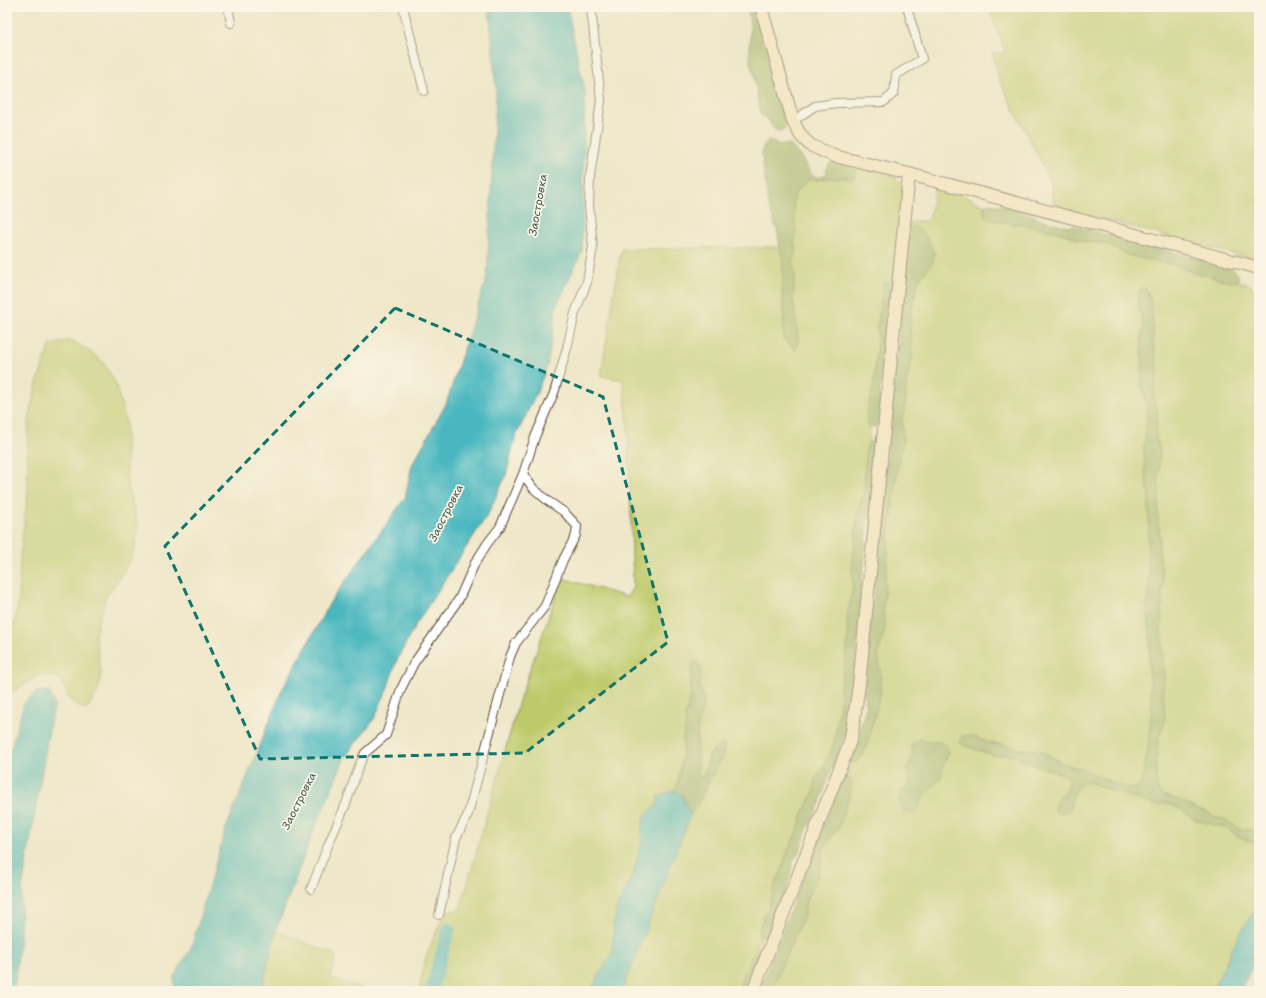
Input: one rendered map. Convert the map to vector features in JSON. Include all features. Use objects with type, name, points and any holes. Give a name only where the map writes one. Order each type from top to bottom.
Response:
[{"type":"street","points":[[228,7],[231,23]]},
{"type":"street","points":[[403,7],[424,91]]},
{"type":"street","points":[[311,889],[365,753],[386,735],[400,688],[414,663],[459,599],[475,563],[500,527],[523,474],[535,437],[554,393],[567,348],[574,313],[587,282],[594,247],[589,206],[590,176],[602,100],[592,7]]},
{"type":"street","points":[[761,7],[793,121],[801,136],[810,145],[819,150],[834,156],[910,174],[1259,268]]},
{"type":"street","points":[[793,121],[815,106],[836,102],[884,102],[894,93],[896,75],[922,59],[907,7]]},
{"type":"street","points":[[753,991],[851,738],[859,685],[910,174]]},
{"type":"street","points":[[439,915],[456,838],[468,814],[510,657],[516,643],[545,606],[563,560],[576,535],[577,526],[574,522],[564,512],[533,488],[523,474]]},
{"type":"highlighted area","points":[[395,308],[603,397],[668,642],[525,753],[260,759],[165,546]]},
{"type":"green space","points":[[718,7],[758,7],[788,122],[784,129],[779,131],[774,129],[768,120],[760,114],[754,73],[750,63],[750,22],[748,11],[741,8]]},
{"type":"green space","points":[[988,7],[1259,7],[1259,261],[1054,206],[1051,182],[1000,82],[992,53],[1005,52]]},
{"type":"green space","points":[[768,141],[783,145],[790,144],[809,171],[815,176],[822,176],[827,173],[826,169],[829,164],[835,162],[852,167],[855,169],[856,175],[851,179],[844,177],[829,177],[818,180],[809,179],[797,190],[795,195],[794,208],[796,230],[794,244],[797,248],[793,262],[795,276],[793,300],[798,343],[795,350],[783,339],[783,264],[777,230],[768,205],[762,155],[763,146]]},
{"type":"green space","points":[[858,167],[893,176],[900,182],[903,189],[892,286],[882,288],[881,308],[877,326],[878,339],[874,384],[869,403],[867,421],[870,428],[869,442],[866,450],[864,491],[856,523],[852,569],[853,588],[847,616],[847,648],[840,686],[841,696],[834,742],[830,755],[816,779],[814,792],[803,813],[798,830],[775,884],[768,910],[763,917],[759,930],[760,936],[756,953],[752,957],[737,991],[622,991],[690,816],[725,750],[710,753],[704,774],[702,777],[698,776],[698,723],[705,700],[699,687],[701,672],[693,665],[691,673],[691,692],[685,717],[686,725],[683,738],[683,752],[676,790],[666,793],[657,805],[644,817],[643,837],[633,874],[618,905],[613,925],[614,933],[611,955],[591,991],[419,991],[426,957],[445,911],[460,910],[519,701],[562,578],[627,597],[633,587],[628,424],[623,380],[601,376],[621,249],[781,247],[784,272],[782,297],[784,313],[783,330],[795,349],[798,343],[798,336],[793,300],[795,276],[793,262],[797,248],[794,244],[796,230],[794,208],[795,195],[797,190],[809,179],[818,180],[829,177],[835,178],[856,175],[855,169]]},
{"type":"green space","points":[[935,188],[950,189],[985,206],[983,210],[987,218],[1062,233],[1083,242],[1102,243],[1127,255],[1175,265],[1192,272],[1231,282],[1242,283],[1259,292],[1259,831],[1240,829],[1226,820],[1215,817],[1179,800],[1164,796],[1157,787],[1156,766],[1158,741],[1165,718],[1161,621],[1163,582],[1159,550],[1160,537],[1158,520],[1158,479],[1160,454],[1156,434],[1157,408],[1154,403],[1158,372],[1153,341],[1152,313],[1148,292],[1138,296],[1138,305],[1143,326],[1142,386],[1148,409],[1144,448],[1145,474],[1149,493],[1147,558],[1149,567],[1149,588],[1147,606],[1150,634],[1149,662],[1152,707],[1148,749],[1141,785],[1134,789],[1118,785],[1082,769],[1062,763],[1045,753],[1033,749],[1024,750],[1002,744],[990,743],[971,736],[962,736],[965,746],[993,755],[1005,754],[1016,756],[1028,763],[1068,776],[1068,785],[1054,806],[1070,808],[1075,791],[1080,784],[1088,782],[1154,805],[1168,804],[1177,807],[1196,820],[1227,828],[1238,837],[1259,844],[1259,905],[1241,931],[1212,991],[771,991],[804,915],[806,900],[818,875],[824,849],[834,832],[838,829],[851,789],[840,783],[843,777],[849,772],[848,765],[850,756],[861,758],[864,753],[880,696],[881,680],[878,655],[885,628],[883,607],[890,529],[899,457],[903,441],[902,420],[906,399],[906,383],[912,358],[910,331],[911,309],[918,282],[935,254],[926,237],[920,230],[912,227],[909,232],[908,228],[912,222],[929,220]]},
{"type":"green space","points":[[988,203],[1013,208],[1020,212],[1035,216],[1038,219],[1062,225],[1074,226],[1228,267],[1238,274],[1239,279],[1231,282],[1192,272],[1175,265],[1127,255],[1107,244],[1087,242],[1066,234],[1040,228],[996,221],[987,218],[984,214],[985,206]]},
{"type":"green space","points":[[912,227],[923,233],[929,241],[935,254],[932,264],[920,277],[911,309],[910,331],[912,358],[906,383],[906,399],[902,420],[903,441],[899,457],[890,529],[883,607],[885,628],[878,655],[881,680],[880,696],[866,748],[861,758],[857,762],[850,762],[850,756],[859,734],[866,704],[863,686],[866,675],[909,232]]},
{"type":"green space","points":[[890,282],[892,286],[886,320],[887,336],[880,377],[880,410],[876,426],[870,428],[866,421],[874,384],[878,339],[877,326],[881,308],[882,288],[884,283]]},
{"type":"green space","points":[[1142,288],[1148,292],[1150,300],[1153,321],[1153,341],[1158,372],[1154,403],[1158,412],[1156,434],[1160,454],[1158,479],[1158,520],[1160,537],[1159,550],[1163,582],[1161,621],[1165,718],[1158,741],[1156,766],[1157,787],[1164,796],[1179,800],[1215,817],[1226,820],[1240,829],[1259,831],[1259,844],[1238,837],[1227,828],[1196,820],[1177,807],[1168,804],[1154,805],[1088,782],[1077,788],[1068,811],[1064,813],[1055,811],[1055,806],[1059,797],[1068,786],[1068,776],[1028,763],[1016,756],[1005,754],[997,756],[993,755],[961,744],[960,740],[963,737],[970,736],[992,744],[1035,750],[1065,764],[1085,770],[1114,784],[1129,788],[1141,785],[1148,749],[1152,707],[1149,662],[1150,634],[1147,606],[1149,588],[1149,567],[1147,558],[1149,493],[1145,474],[1144,448],[1148,409],[1142,386],[1143,358],[1141,344],[1143,326],[1138,300],[1139,291]]},
{"type":"green space","points":[[71,340],[88,350],[104,363],[115,382],[126,422],[127,484],[138,525],[135,546],[129,564],[106,597],[100,616],[95,635],[101,673],[98,692],[86,710],[68,699],[61,679],[41,674],[7,695],[7,659],[19,599],[20,557],[28,492],[27,445],[32,402],[50,345]]},
{"type":"green space","points":[[869,442],[873,442],[875,445],[861,581],[859,633],[848,723],[818,808],[806,831],[800,851],[793,861],[788,885],[778,911],[770,930],[765,936],[759,935],[763,917],[768,910],[775,884],[781,872],[787,853],[798,830],[803,813],[814,792],[816,779],[830,755],[834,742],[841,696],[840,686],[847,648],[847,616],[853,588],[852,569],[856,536],[856,518],[864,491],[866,450]]},
{"type":"green space","points":[[694,661],[698,662],[701,672],[699,690],[705,700],[698,723],[698,776],[702,777],[713,750],[722,745],[725,746],[722,757],[690,816],[682,795],[675,791],[683,752],[683,738],[686,725],[685,717],[691,692],[691,673]]},
{"type":"green space","points":[[922,739],[942,743],[948,747],[949,752],[943,767],[941,778],[923,797],[919,809],[915,813],[909,814],[904,811],[899,801],[901,791],[910,785],[907,769],[913,755],[911,747],[915,742]]},
{"type":"green space","points":[[844,779],[850,779],[852,784],[845,810],[838,829],[824,849],[818,875],[806,900],[804,915],[771,991],[759,991],[840,783]]},
{"type":"green space","points":[[276,931],[336,955],[330,978],[371,991],[261,991]]},
{"type":"green space","points":[[756,953],[761,955],[748,991],[737,991],[752,957]]},
{"type":"water","name":"Заостровка","points":[[489,7],[567,7],[585,92],[582,251],[556,308],[547,366],[537,392],[515,438],[506,475],[488,514],[416,624],[397,660],[386,692],[374,719],[345,757],[310,840],[276,931],[261,991],[175,991],[174,977],[191,948],[225,831],[282,690],[331,601],[405,498],[412,465],[446,404],[487,277],[496,90]]},
{"type":"water","points":[[49,691],[55,705],[51,718],[22,889],[20,937],[14,991],[7,991],[7,762],[24,703],[35,692]]},
{"type":"water","points":[[675,791],[682,795],[690,816],[622,991],[591,991],[611,955],[614,933],[613,925],[618,905],[633,874],[643,837],[641,832],[644,817],[657,805],[658,797]]},
{"type":"water","points":[[1259,905],[1259,954],[1240,991],[1212,991],[1241,931]]},
{"type":"waterway","points":[[431,991],[449,929]]}]
